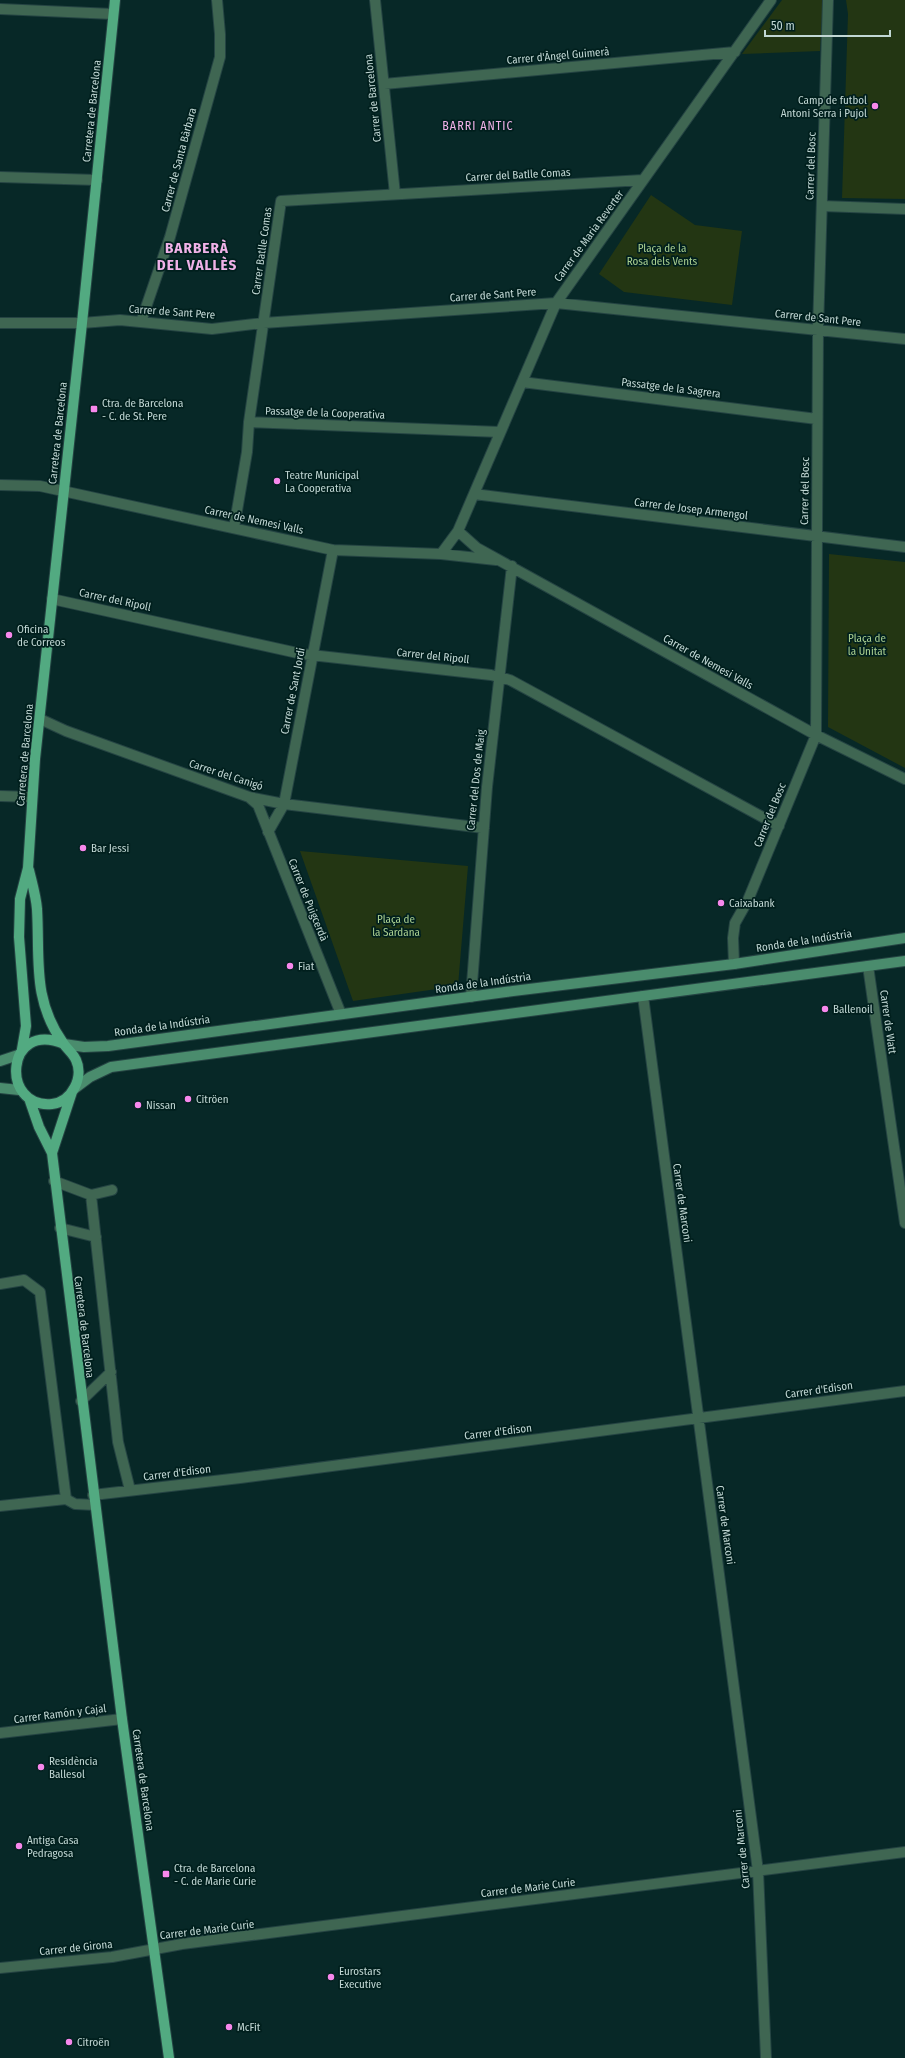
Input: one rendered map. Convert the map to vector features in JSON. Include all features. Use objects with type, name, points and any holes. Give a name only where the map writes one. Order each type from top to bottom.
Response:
[{"type":"main road","name":"Carretera de Barcelona","points":[[28,868],[32,797],[115,0]]},
{"type":"main road","points":[[28,868],[37,907],[41,996],[47,1017],[64,1044],[73,1054],[78,1065],[78,1078],[73,1090],[64,1099],[55,1103],[43,1104],[30,1101],[19,1090],[13,1076],[13,1065],[20,1052],[26,1026],[19,937],[20,899],[28,868]]},
{"type":"main road","points":[[20,1052],[36,1041],[44,1039],[54,1040],[64,1044]]},
{"type":"main road","name":"Carretera de Barcelona","points":[[52,1153],[73,1090]]},
{"type":"main road","name":"Carretera de Barcelona","points":[[30,1101],[39,1127],[52,1153],[54,1180],[122,1719],[155,1948],[169,2058]]},
{"type":"street","name":"Carrer de Santa Bàrbara","points":[[141,322],[170,237],[220,58],[220,34],[216,0]]},
{"type":"street","name":"Carrer de Barcelona","points":[[375,0],[395,194]]},
{"type":"street","name":"Carrer de Maria Reverter","points":[[458,531],[556,303],[771,0]]},
{"type":"street","name":"Carrer del Bosc","points":[[734,964],[733,938],[735,923],[748,900],[816,735],[818,330],[828,0]]},
{"type":"street","points":[[0,9],[113,14]]},
{"type":"street","name":"Carrer d'Àngel Guimerà","points":[[384,84],[735,52]]},
{"type":"street","points":[[0,177],[97,180]]},
{"type":"street","name":"Carrer del Batlle Comas","points":[[395,194],[644,180]]},
{"type":"street","name":"Carrer Batlle Comas","points":[[263,323],[281,201],[395,194]]},
{"type":"street","points":[[822,206],[905,209]]},
{"type":"street","name":"Carrer de Sant Pere","points":[[0,323],[82,323],[106,320],[212,328],[263,323],[556,303],[905,340]]},
{"type":"street","name":"Passatge de la Cooperativa","points":[[263,323],[249,422],[500,432]]},
{"type":"street","name":"Passatge de la Sagrera","points":[[522,382],[817,419]]},
{"type":"street","points":[[234,528],[247,452],[249,422]]},
{"type":"street","name":"Carrer de Nemesi Valls","points":[[0,485],[40,486],[333,550],[441,554],[502,561]]},
{"type":"street","name":"Carrer de Josep Armengol","points":[[474,494],[905,547]]},
{"type":"street","points":[[441,554],[458,531]]},
{"type":"street","name":"Carrer de Nemesi Valls","points":[[458,531],[478,548],[816,735],[905,778]]},
{"type":"street","name":"Carrer de Sant Jordi","points":[[268,832],[284,804],[333,550]]},
{"type":"street","name":"Carrer del Dos de Maig","points":[[470,997],[484,828],[512,566]]},
{"type":"street","name":"Carrer del Ripoll","points":[[52,599],[312,654],[499,677],[510,680],[779,826]]},
{"type":"street","name":"Carrer del Canigó","points":[[40,720],[66,731],[248,797],[284,804],[484,828]]},
{"type":"street","points":[[0,796],[32,797]]},
{"type":"street","name":"Carrer de Puigcerdà","points":[[248,797],[258,805],[341,1014]]},
{"type":"street","name":"Ronda de la Indústria","points":[[64,1044],[84,1047],[108,1046],[470,997],[734,964],[905,938]]},
{"type":"street","points":[[73,1090],[90,1077],[111,1067],[905,961]]},
{"type":"street","name":"Carrer de Watt","points":[[868,966],[905,1223]]},
{"type":"street","name":"Carrer de Marconi","points":[[643,996],[758,1871],[766,2058]]},
{"type":"street","points":[[0,1061],[20,1052]]},
{"type":"street","points":[[0,1088],[19,1090]]},
{"type":"street","points":[[54,1180],[91,1195],[112,1190]]},
{"type":"street","points":[[91,1195],[118,1442],[130,1490]]},
{"type":"street","points":[[60,1228],[96,1237]]},
{"type":"street","points":[[0,1284],[24,1280],[40,1292],[63,1473],[61,1499]]},
{"type":"street","points":[[82,1401],[111,1372]]},
{"type":"street","name":"Carrer d'Edison","points":[[94,1500],[130,1490],[905,1391]]},
{"type":"street","points":[[0,1506],[61,1499],[75,1504],[94,1500]]},
{"type":"street","name":"Carrer Ramón y Cajal","points":[[0,1733],[122,1719]]},
{"type":"street","name":"Carrer de Marie Curie","points":[[155,1948],[905,1852]]},
{"type":"street","name":"Carrer de Girona","points":[[0,1968],[112,1957],[155,1948]]},
{"type":"green space","points":[[782,0],[823,0],[820,51],[742,54]]},
{"type":"green space","name":"Camp de futbol Antoni Serra i Pujol","points":[[846,0],[905,0],[905,199],[842,198],[848,14]]},
{"type":"green space","name":"Plaça de la Rosa dels Vents","points":[[651,195],[695,225],[742,231],[732,305],[624,292],[599,274]]},
{"type":"green space","name":"Plaça de la Unitat","points":[[829,554],[905,562],[905,768],[828,727]]},
{"type":"green space","name":"Plaça de la Sardana","points":[[300,851],[468,866],[458,986],[353,1001]]},
{"type":"place","name":"Camp de futbol Antoni Serra i Pujol","points":[[875,106]]},
{"type":"place","name":"Ctra. de Barcelona - C. de St. Pere","points":[[94,409]]},
{"type":"place","name":"Teatre Municipal La Cooperativa","points":[[277,481]]},
{"type":"place","name":"Oficina de Correos","points":[[9,635]]},
{"type":"place","name":"Bar Jessi","points":[[83,848]]},
{"type":"place","name":"Caixabank","points":[[721,903]]},
{"type":"place","name":"Fiat","points":[[290,966]]},
{"type":"place","name":"Ballenoil","points":[[825,1009]]},
{"type":"place","name":"Citröen","points":[[188,1099]]},
{"type":"place","name":"Nissan","points":[[138,1105]]},
{"type":"place","name":"Residència Ballesol","points":[[41,1767]]},
{"type":"place","name":"Antiga Casa Pedragosa","points":[[19,1846]]},
{"type":"place","name":"Ctra. de Barcelona - C. de Marie Curie","points":[[166,1874]]},
{"type":"place","name":"Eurostars Executive","points":[[331,1977]]},
{"type":"place","name":"McFit","points":[[229,2027]]},
{"type":"place","name":"Citroën","points":[[69,2042]]},
{"type":"district","name":"BARRI ANTIC","points":[[478,126]]},
{"type":"district","name":"BARBERÀ DEL VALLÈS","points":[[197,256]]}]
